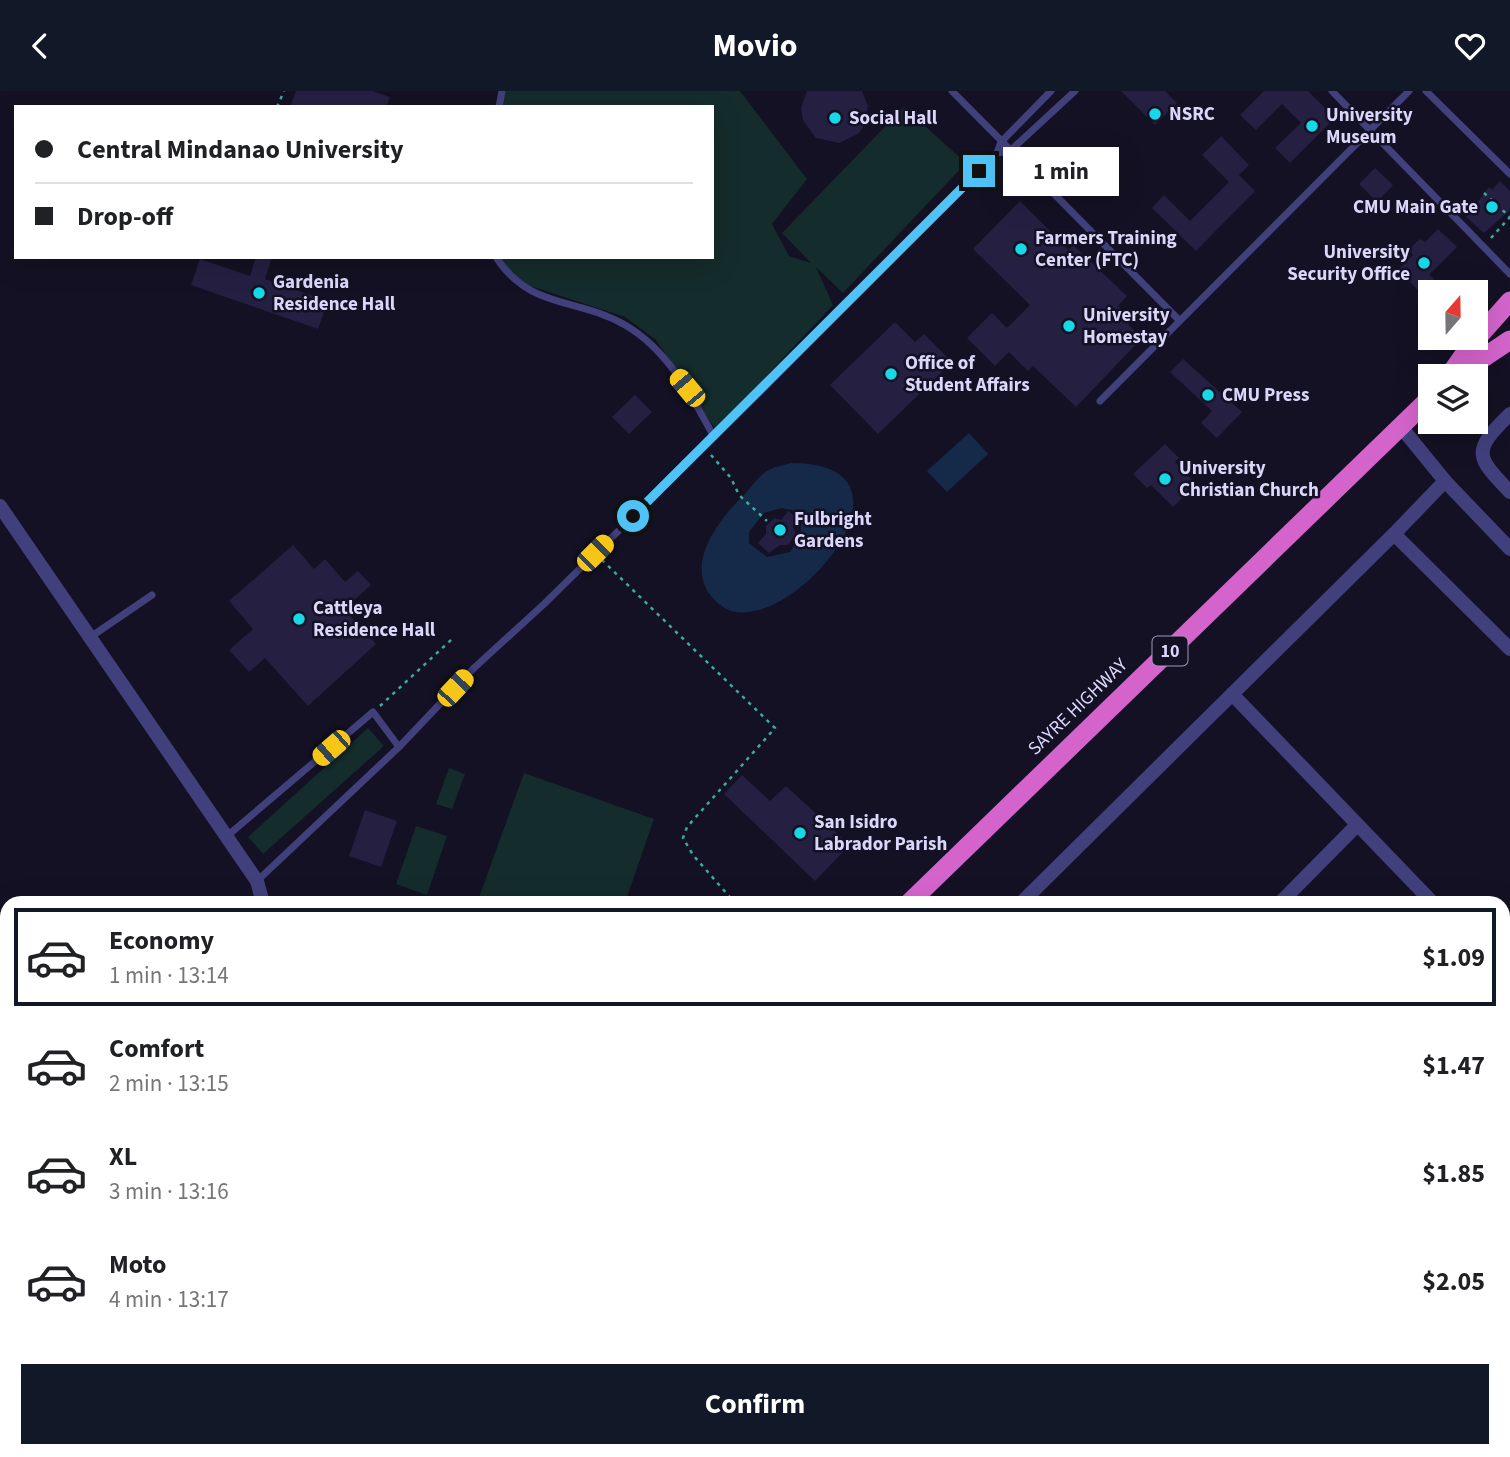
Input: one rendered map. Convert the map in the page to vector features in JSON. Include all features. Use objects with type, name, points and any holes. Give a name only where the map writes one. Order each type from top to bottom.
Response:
[{"type":"highway","points":[[1510,302],[1510,312]]},
{"type":"highway","points":[[1457,364],[1510,302]]},
{"type":"highway","points":[[1475,364],[1510,340]]},
{"type":"highway","name":"SAYRE HIGHWAY","points":[[916,896],[1418,410]]},
{"type":"street","points":[[1510,414],[1491,433],[1482,456],[1484,465],[1510,492]]},
{"type":"street","points":[[1401,427],[1445,481],[1510,549]]},
{"type":"street","points":[[1028,896],[1445,481]]},
{"type":"street","points":[[0,506],[257,881],[261,896]]},
{"type":"street","points":[[1394,534],[1510,649]]},
{"type":"street","points":[[1232,694],[1426,896]]},
{"type":"street","points":[[1287,896],[1357,825]]},
{"type":"lane","points":[[953,91],[1178,319]]},
{"type":"lane","points":[[257,881],[400,747],[474,668],[704,447],[997,153],[1001,142],[1051,91]]},
{"type":"lane","points":[[997,153],[1010,151],[1075,91]]},
{"type":"lane","points":[[1332,91],[1373,129],[1510,274]]},
{"type":"lane","points":[[1100,401],[1178,319],[1409,91]]},
{"type":"lane","points":[[1426,91],[1510,174]]},
{"type":"lane","points":[[497,259],[509,278],[533,294],[605,315],[627,325],[652,346],[687,388],[714,437]]},
{"type":"lane","points":[[88,638],[152,595]]},
{"type":"lane","points":[[225,838],[373,712],[400,747]]},
{"type":"path","points":[[1483,246],[1510,217],[1484,193]]},
{"type":"path","points":[[1505,223],[1510,228]]},
{"type":"path","points":[[704,447],[731,478],[740,495],[767,521]]},
{"type":"path","points":[[595,553],[775,728],[687,827],[683,838],[693,855],[729,896]]},
{"type":"path","points":[[373,712],[452,639]]},
{"type":"green space","points":[[500,91],[740,91],[807,179],[772,224],[789,256],[811,263],[782,233],[904,107],[966,163],[843,293],[816,267],[833,305],[716,430],[656,340],[625,317],[512,280],[498,259],[714,259],[714,105],[497,105]]},
{"type":"green space","points":[[368,728],[384,746],[263,854],[248,837]]},
{"type":"green space","points":[[449,768],[465,774],[452,809],[436,804]]},
{"type":"green space","points":[[524,773],[654,819],[627,896],[480,896]]},
{"type":"green space","points":[[416,826],[447,836],[427,895],[396,884]]},
{"type":"water","points":[[969,433],[988,454],[947,492],[927,471]]},
{"type":"water","points":[[791,463],[829,469],[849,485],[853,507],[845,533],[828,559],[805,583],[780,601],[749,612],[727,609],[707,591],[702,577],[706,547],[723,518],[760,477],[771,469]],"holes":[[[782,508],[796,511],[802,517],[800,537],[790,552],[767,557],[749,543],[749,532],[764,513]]]},
{"type":"building","points":[[296,91],[373,91],[390,97],[387,105],[291,105]]},
{"type":"building","name":"Social Hall","points":[[807,91],[862,91],[868,106],[864,126],[858,134],[839,143],[816,138],[803,120],[801,108]]},
{"type":"building","name":"NSRC","points":[[1121,91],[1165,91],[1177,103],[1155,125]]},
{"type":"building","name":"University Museum","points":[[1264,91],[1308,91],[1335,118],[1290,163],[1275,148],[1301,123],[1282,104],[1256,130],[1240,115]]},
{"type":"building","points":[[1221,136],[1249,165],[1239,175],[1255,191],[1196,251],[1152,208],[1164,195],[1190,221],[1229,182],[1202,155]]},
{"type":"building","points":[[1375,168],[1393,185],[1377,202],[1359,184]]},
{"type":"building","name":"CMU Main Gate","points":[[1500,181],[1510,191],[1510,210],[1484,233],[1466,217],[1489,187],[1492,190]]},
{"type":"building","name":"University Homestay","points":[[1020,201],[1069,250],[1073,245],[1127,296],[1118,306],[1133,320],[1128,324],[1142,338],[1076,407],[1033,366],[1028,371],[1009,352],[995,366],[967,338],[992,313],[1007,328],[1030,305],[973,249]]},
{"type":"building","name":"University Security Office","points":[[1438,229],[1457,247],[1429,275],[1433,280],[1418,280],[1418,290],[1398,270],[1413,255],[1409,249],[1420,239],[1425,242]]},
{"type":"building","name":"Gardenia Residence Hall","points":[[200,259],[250,276],[255,259],[271,259],[265,279],[328,301],[318,329],[191,285]]},
{"type":"building","name":"Office of Student Affairs","points":[[895,322],[915,342],[924,334],[952,362],[878,434],[830,385]]},
{"type":"building","name":"CMU Press","points":[[1183,359],[1242,412],[1217,438],[1201,423],[1212,411],[1170,372]]},
{"type":"building","points":[[635,395],[652,412],[629,434],[612,417]]},
{"type":"building","name":"University Christian Church","points":[[1165,444],[1179,458],[1175,462],[1196,484],[1173,507],[1151,485],[1147,488],[1133,474]]},
{"type":"building","name":"Fulbright Gardens","points":[[788,511],[799,519],[793,527],[796,534],[788,545],[780,545],[769,553],[758,543],[766,534],[766,526],[774,518],[781,520]]},
{"type":"building","name":"Cattleya Residence Hall","points":[[293,545],[314,569],[325,559],[345,582],[358,571],[371,585],[344,609],[376,644],[308,706],[265,658],[249,672],[229,650],[253,629],[229,601]]},
{"type":"building","name":"San Isidro Labrador Parish","points":[[742,775],[770,801],[786,786],[850,845],[815,881],[724,794]]},
{"type":"building","points":[[365,810],[397,821],[381,867],[349,856]]},
{"type":"place","name":"NSRC","points":[[1155,114]]},
{"type":"place","name":"Social Hall","points":[[835,118]]},
{"type":"place","name":"University Museum","points":[[1312,126]]},
{"type":"place","name":"CMU Main Gate","points":[[1492,207]]},
{"type":"place","name":"Farmers Training Center (FTC)","points":[[1021,249]]},
{"type":"place","name":"University Security Office","points":[[1424,263]]},
{"type":"place","name":"Gardenia Residence Hall","points":[[259,293]]},
{"type":"place","name":"University Homestay","points":[[1069,326]]},
{"type":"place","name":"Office of Student Affairs","points":[[891,374]]},
{"type":"place","name":"CMU Press","points":[[1208,395]]},
{"type":"place","name":"University Christian Church","points":[[1165,479]]},
{"type":"place","name":"Fulbright Gardens","points":[[780,530]]},
{"type":"place","name":"Cattleya Residence Hall","points":[[299,619]]},
{"type":"place","name":"San Isidro Labrador Parish","points":[[800,833]]},
{"type":"route","points":[[633,516],[874,279],[979,171]]}]
